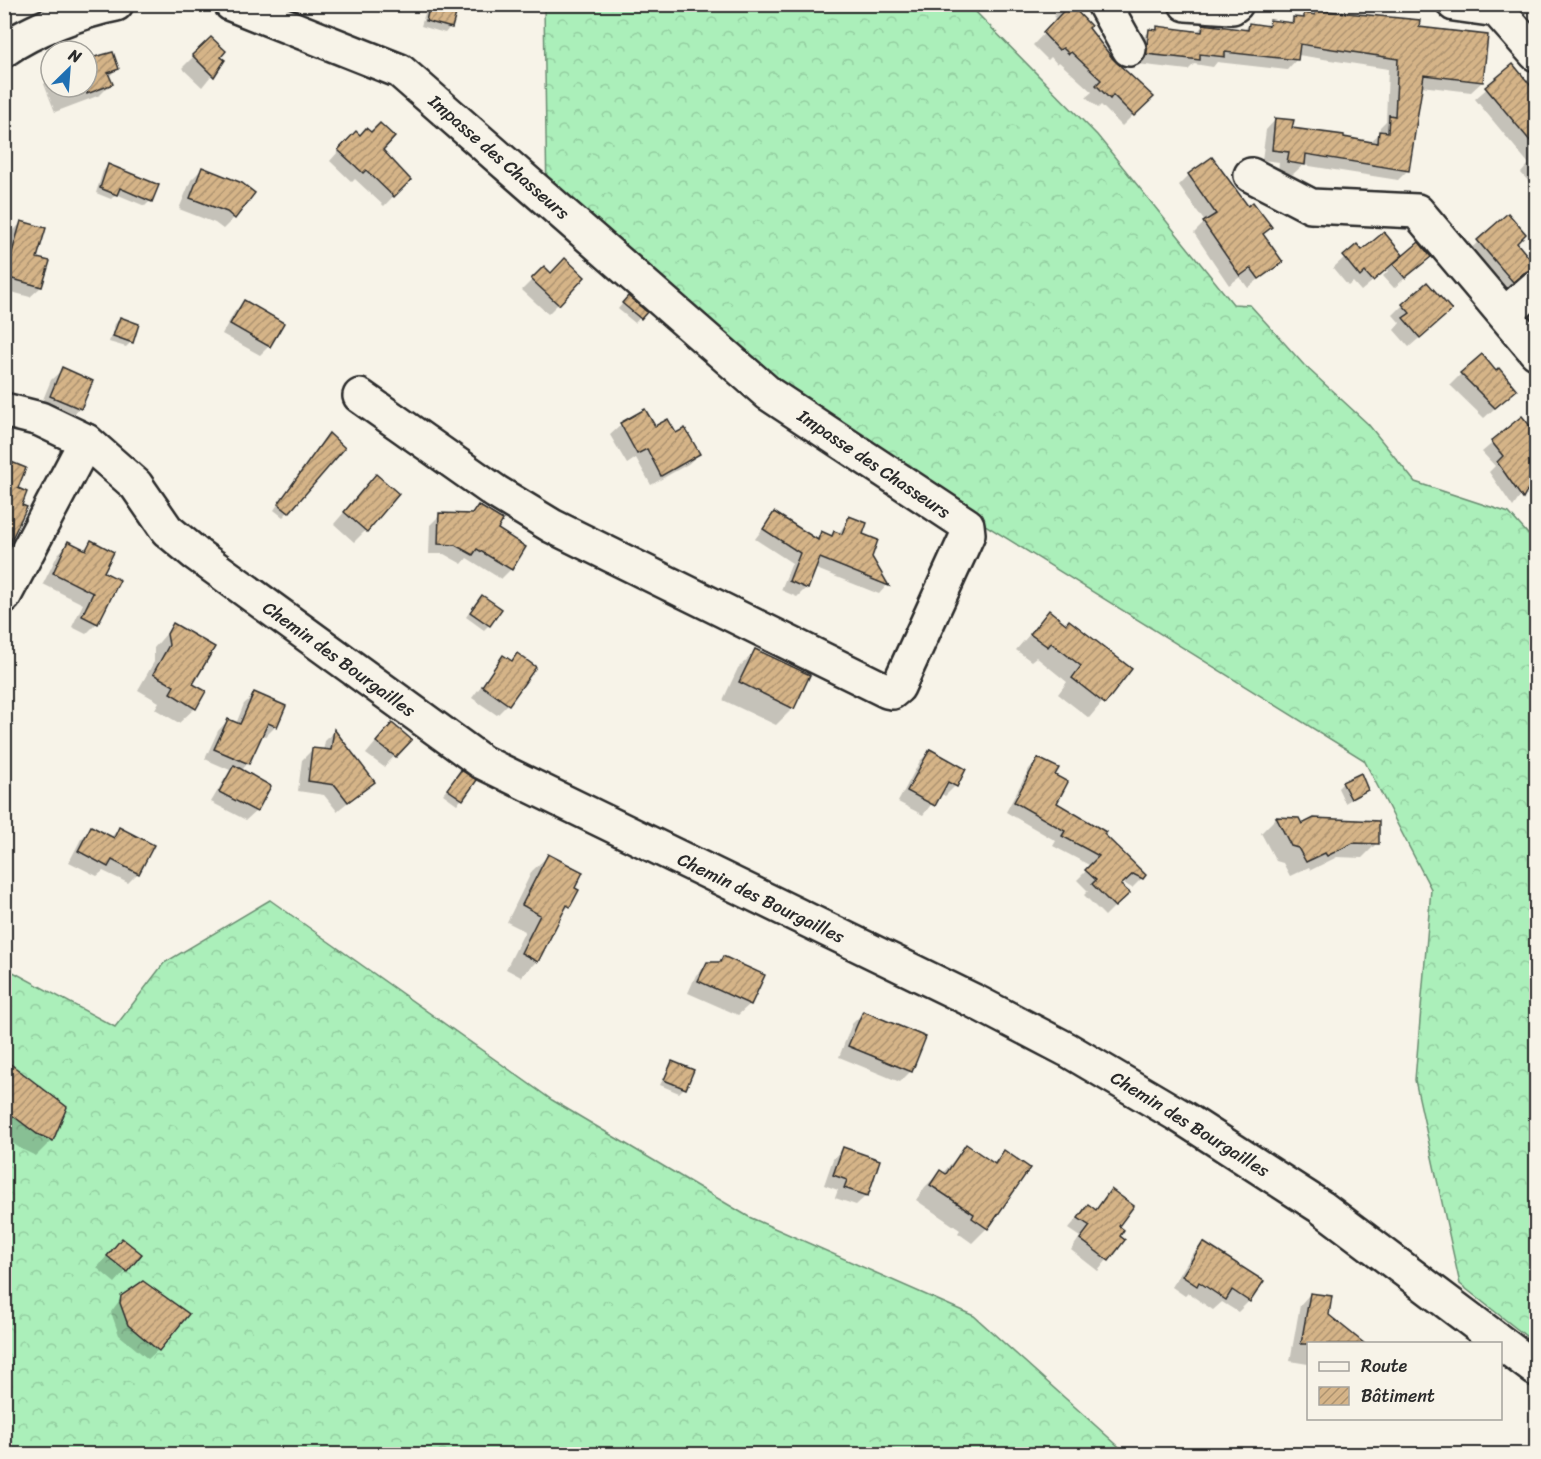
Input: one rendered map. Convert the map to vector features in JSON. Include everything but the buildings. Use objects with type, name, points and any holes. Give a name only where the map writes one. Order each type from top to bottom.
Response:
[{"type":"street","points":[[4,50],[56,25],[99,8],[116,4]]},
{"type":"street","name":"Impasse des Chasseurs","points":[[231,4],[400,71],[769,394],[967,525],[969,529],[898,687],[892,692],[887,691],[552,526],[496,492],[360,396]]},
{"type":"street","points":[[1104,4],[1129,49]]},
{"type":"street","points":[[1186,4],[1232,7],[1236,4]]},
{"type":"street","points":[[1454,4],[1497,10],[1536,54]]},
{"type":"street","points":[[1251,175],[1311,206],[1417,211],[1536,352]]},
{"type":"street","points":[[1505,314],[1536,286]]},
{"type":"street","name":"Chemin des Bourgailles","points":[[4,410],[40,419],[86,441],[136,484],[167,530],[196,554],[482,762],[974,1001],[1068,1050],[1198,1128],[1321,1207],[1500,1342]]},
{"type":"street","points":[[4,596],[86,441]]},
{"type":"street","name":"Chemin des Bourgailles","points":[[1502,1343],[1536,1369]]},
{"type":"green space","points":[[544,5],[969,5],[1097,135],[1233,304],[1250,305],[1304,365],[1368,424],[1415,482],[1509,513],[1536,543],[1536,1344],[1460,1284],[1415,1080],[1431,889],[1364,760],[832,430],[547,200]]},
{"type":"green space","points":[[270,900],[552,1100],[749,1217],[974,1316],[1127,1454],[5,1454],[4,967],[115,1027],[164,963]]}]
